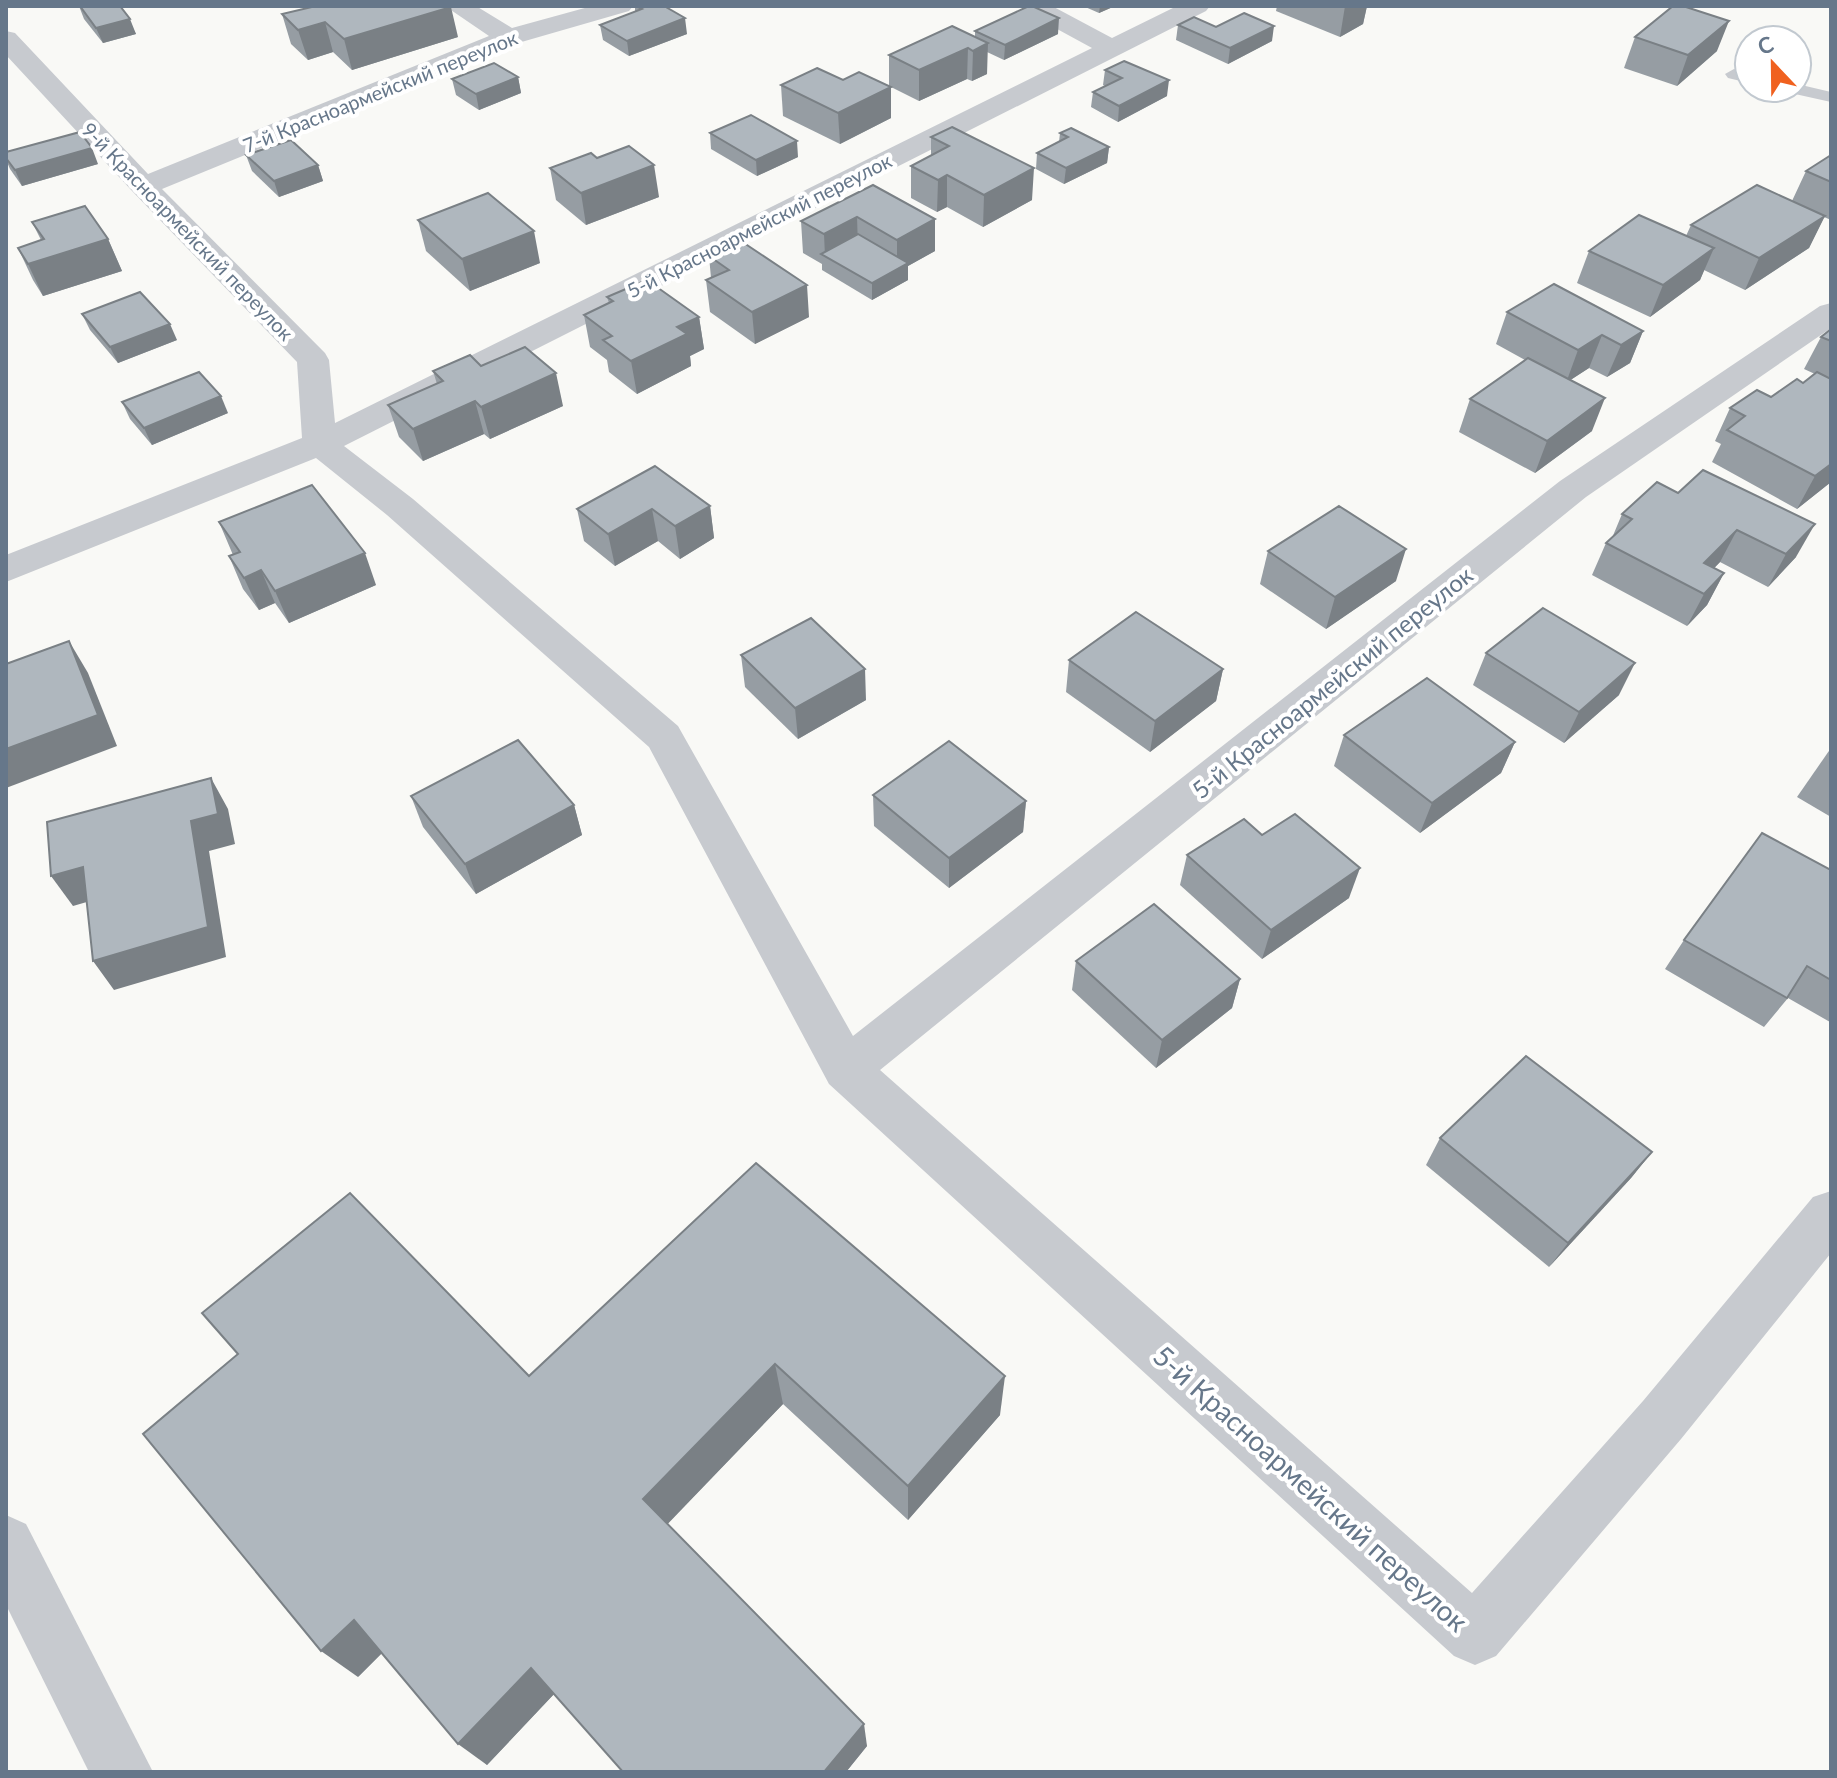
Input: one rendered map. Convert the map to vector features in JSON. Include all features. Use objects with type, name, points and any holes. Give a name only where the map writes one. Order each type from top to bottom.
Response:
[{"type":"street","points":[[458,6],[509,37]]},
{"type":"street","name":"7-й Красноармейский переулок","points":[[143,186],[509,37],[620,6]]},
{"type":"street","points":[[1033,6],[1111,48]]},
{"type":"street","name":"5-й Красноармейский переулок","points":[[6,569],[320,444],[1197,6]]},
{"type":"street","name":"9-й Красноармейский переулок","points":[[6,39],[143,186],[313,360],[320,444]]},
{"type":"street","name":"5-й Красноармейский переулок","points":[[846,1069],[1573,489],[1831,313]]},
{"type":"street","name":"5-й Красноармейский переулок","points":[[320,444],[400,507],[664,737],[846,1069],[1475,1635],[1662,1420],[1831,1214]]},
{"type":"street","points":[[6,1544],[122,1772]]},
{"type":"building","points":[[80,6],[120,6],[130,19],[96,28]]},
{"type":"building","points":[[316,6],[451,7],[344,39],[325,22],[298,30],[282,14]]},
{"type":"building","points":[[636,6],[664,6],[685,18],[627,41],[600,25],[642,9]]},
{"type":"building","points":[[1029,6],[1059,18],[1005,45],[975,31]]},
{"type":"building","points":[[1673,6],[1683,6],[1729,21],[1688,55],[1635,37]]},
{"type":"building","points":[[1244,13],[1274,26],[1230,48],[1178,25],[1194,17],[1216,27]]},
{"type":"building","points":[[952,26],[988,43],[973,51],[968,48],[919,70],[889,55]]},
{"type":"building","points":[[1124,61],[1169,80],[1119,106],[1093,92],[1122,78],[1105,70]]},
{"type":"building","points":[[494,63],[518,77],[476,94],[452,79]]},
{"type":"building","points":[[817,68],[843,80],[859,72],[891,87],[838,113],[781,85]]},
{"type":"building","points":[[751,115],[797,141],[756,160],[710,133]]},
{"type":"building","points":[[952,127],[1034,168],[984,195],[947,175],[938,180],[911,166],[949,146],[931,137]]},
{"type":"building","points":[[1071,128],[1109,147],[1066,168],[1037,153],[1068,137],[1060,133]]},
{"type":"building","points":[[80,132],[92,148],[15,170],[6,158],[6,152]]},
{"type":"building","points":[[291,140],[318,165],[274,181],[246,155]]},
{"type":"building","points":[[629,146],[654,165],[581,193],[550,168],[591,153],[597,158]]},
{"type":"building","points":[[1831,155],[1831,182],[1806,171]]},
{"type":"building","points":[[873,185],[935,219],[897,240],[857,217],[824,234],[801,221]]},
{"type":"building","points":[[1757,185],[1825,216],[1759,258],[1691,225]]},
{"type":"building","points":[[488,193],[534,231],[462,259],[418,220]]},
{"type":"building","points":[[85,206],[108,239],[28,264],[18,248],[44,239],[32,222]]},
{"type":"building","points":[[1639,215],[1714,248],[1663,285],[1589,251]]},
{"type":"building","points":[[858,234],[908,263],[872,283],[821,254]]},
{"type":"building","points":[[741,241],[807,285],[752,312],[706,280],[729,270],[709,256]]},
{"type":"building","points":[[647,280],[699,317],[677,327],[687,334],[631,361],[603,340],[612,336],[584,315],[613,301],[607,297]]},
{"type":"building","points":[[1554,284],[1643,331],[1621,345],[1602,335],[1578,350],[1507,312]]},
{"type":"building","points":[[140,292],[170,324],[110,347],[82,314]]},
{"type":"building","points":[[1831,329],[1831,341],[1821,337]]},
{"type":"building","points":[[525,347],[556,373],[481,407],[475,401],[413,429],[388,405],[443,381],[433,371],[470,355],[481,366]]},
{"type":"building","points":[[1528,358],[1605,398],[1547,441],[1470,399]]},
{"type":"building","points":[[199,372],[221,396],[144,428],[122,402]]},
{"type":"building","points":[[1817,372],[1831,379],[1831,464],[1815,476],[1727,430],[1745,416],[1730,408],[1757,390],[1771,397],[1797,379],[1803,383]]},
{"type":"building","points":[[655,466],[710,506],[675,526],[652,509],[608,534],[577,509]]},
{"type":"building","points":[[1703,470],[1815,524],[1786,554],[1737,530],[1704,563],[1724,573],[1704,594],[1606,543],[1632,519],[1622,514],[1657,482],[1678,493]]},
{"type":"building","points":[[312,485],[365,553],[275,591],[261,570],[244,578],[229,556],[240,552],[219,522]]},
{"type":"building","points":[[1339,506],[1406,549],[1335,597],[1268,551]]},
{"type":"building","points":[[1543,608],[1635,663],[1579,712],[1486,653]]},
{"type":"building","points":[[1136,612],[1223,669],[1155,721],[1069,660]]},
{"type":"building","points":[[811,618],[865,669],[795,708],[741,655]]},
{"type":"building","points":[[69,641],[98,715],[6,749],[6,664]]},
{"type":"building","points":[[1427,678],[1515,742],[1432,803],[1344,735]]},
{"type":"building","points":[[518,740],[574,805],[465,864],[411,796]]},
{"type":"building","points":[[949,741],[1026,801],[949,858],[873,795]]},
{"type":"building","points":[[211,778],[218,814],[191,821],[208,927],[93,961],[83,867],[51,876],[47,822]]},
{"type":"building","points":[[1295,814],[1360,868],[1271,930],[1187,855],[1244,819],[1262,835]]},
{"type":"building","points":[[1762,833],[1831,870],[1831,980],[1807,966],[1787,998],[1684,940]]},
{"type":"building","points":[[1154,904],[1240,979],[1162,1040],[1076,961]]},
{"type":"building","points":[[1526,1056],[1652,1152],[1568,1243],[1440,1138]]},
{"type":"building","points":[[756,1163],[1005,1376],[908,1486],[775,1364],[643,1499],[864,1724],[824,1772],[623,1772],[531,1668],[458,1744],[354,1620],[321,1651],[143,1434],[238,1354],[202,1313],[350,1193],[529,1376]]}]
